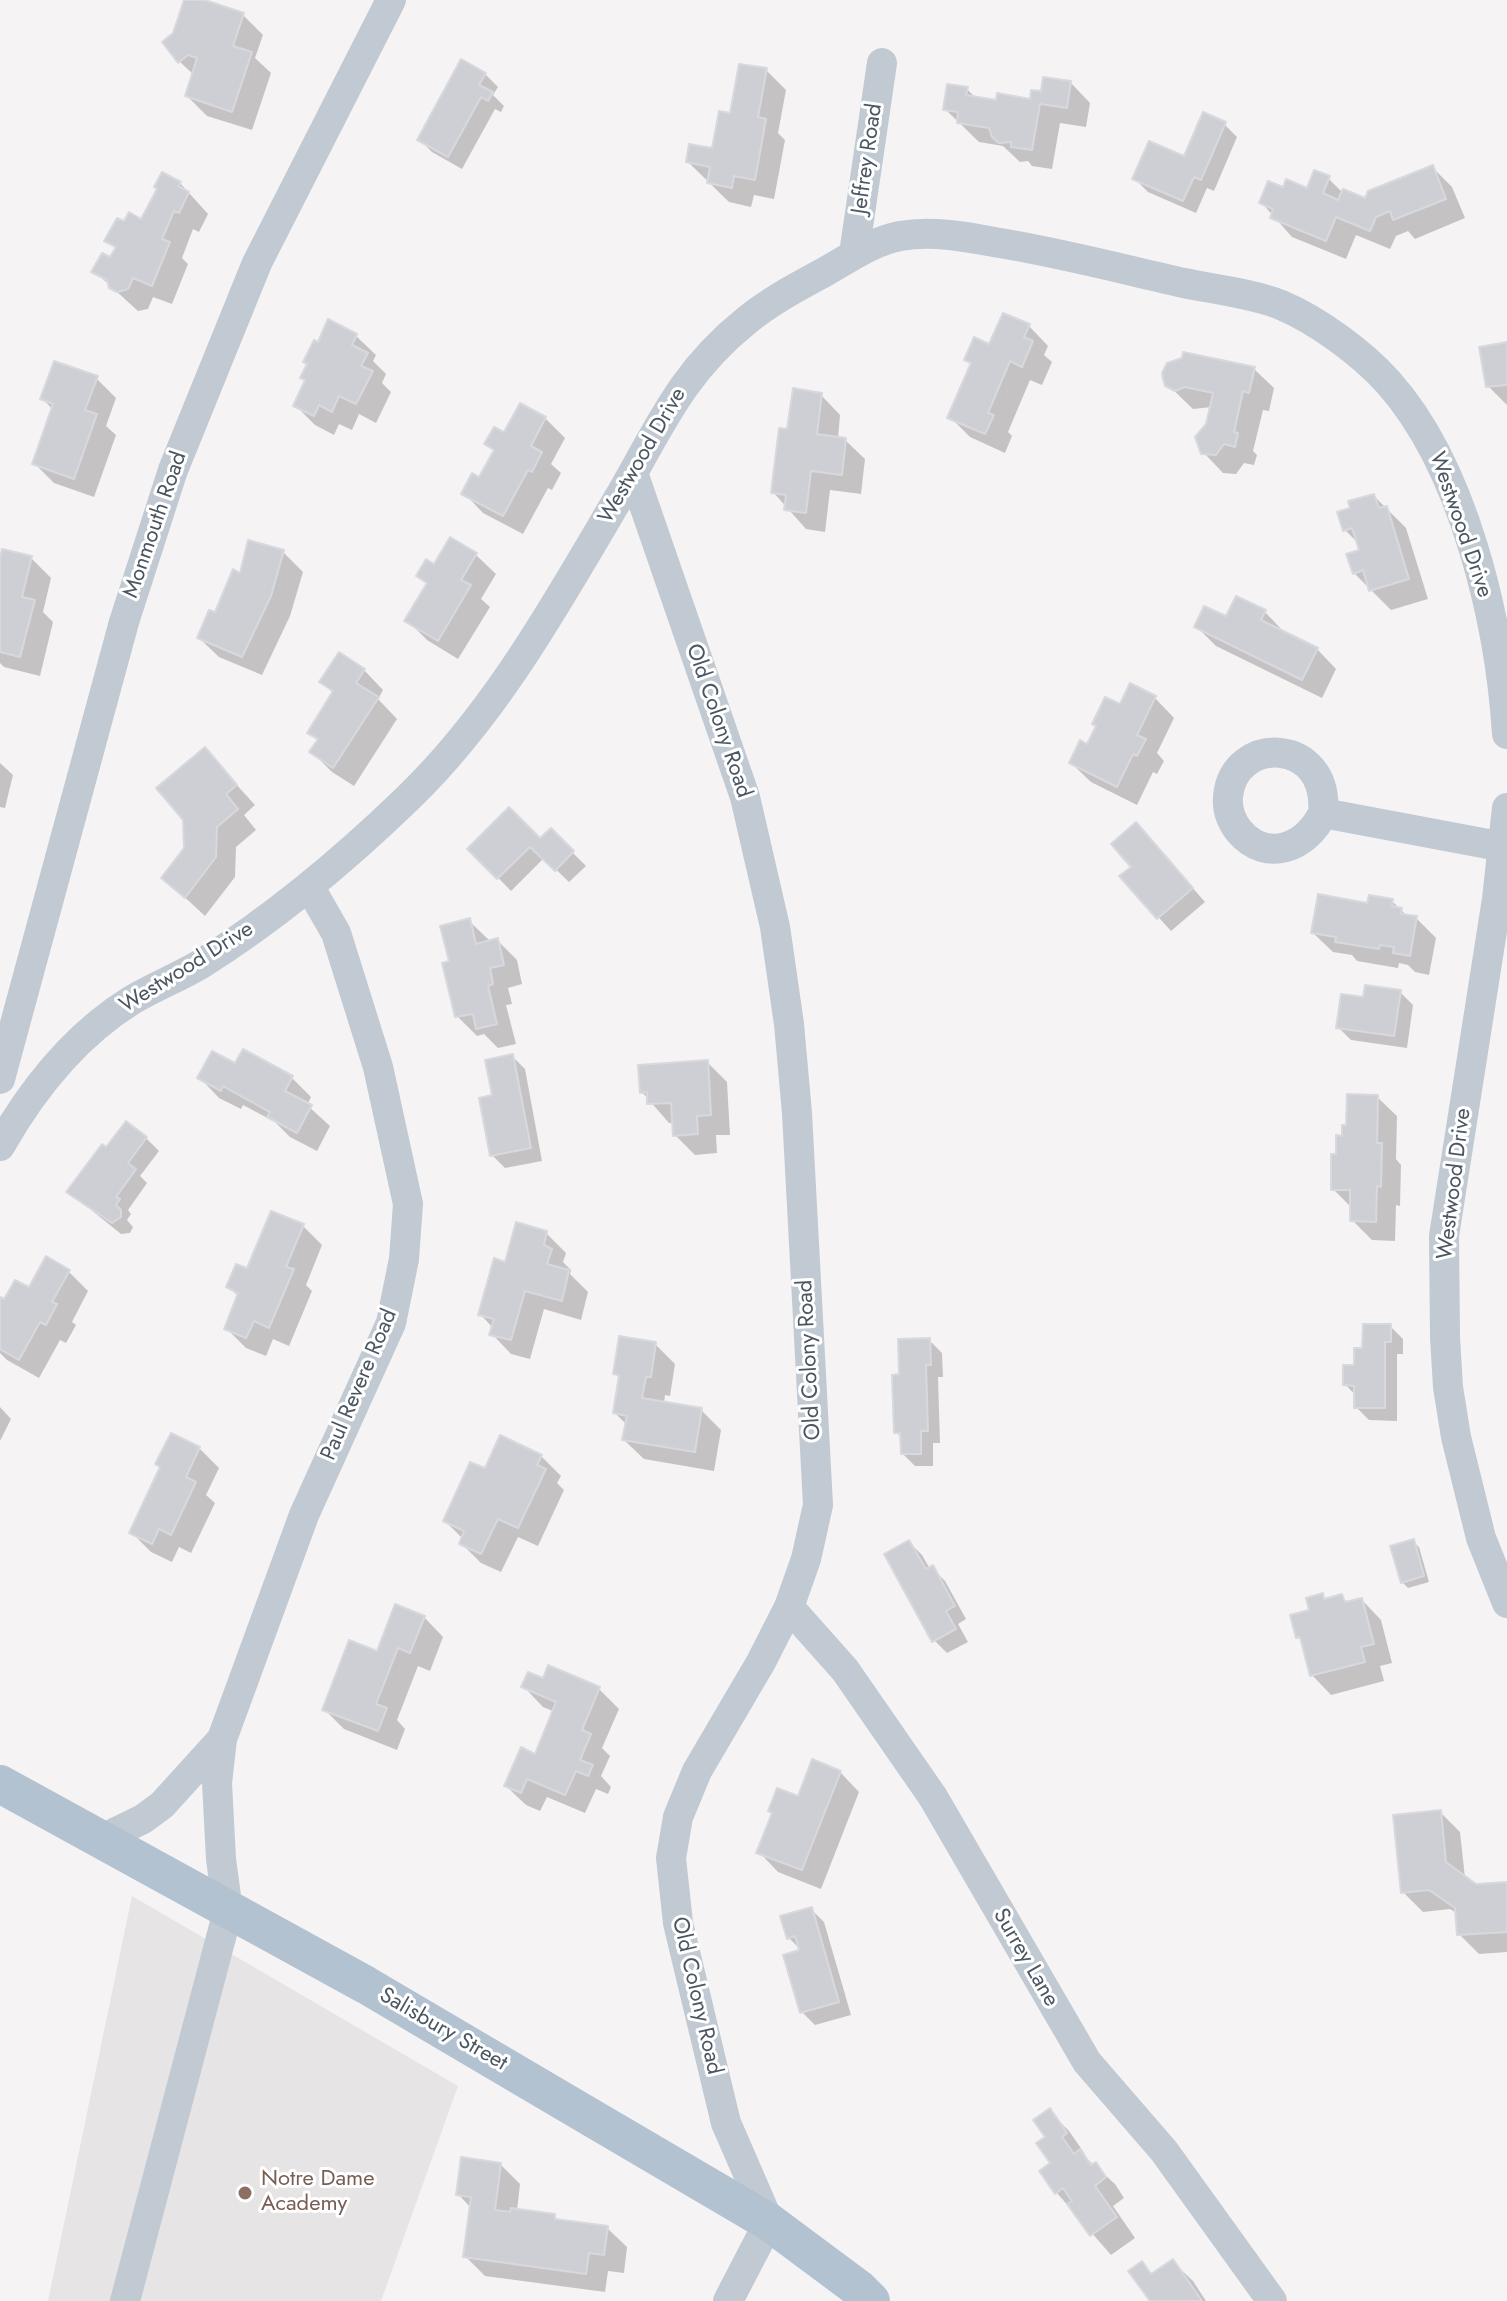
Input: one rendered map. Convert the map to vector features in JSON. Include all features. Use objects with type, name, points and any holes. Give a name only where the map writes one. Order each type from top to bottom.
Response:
[{"type":"main road","name":"Salisbury Street","points":[[0,1784],[366,1985],[769,2222],[871,2301]]},
{"type":"street","name":"Monmouth Road","points":[[0,1079],[124,622],[173,470],[257,263],[391,0]]},
{"type":"street","name":"Jeffrey Road","points":[[854,254],[882,63]]},
{"type":"street","name":"Westwood Drive","points":[[0,1146],[37,1088],[65,1055],[105,1019],[200,964],[309,886],[408,798],[462,741],[545,623],[633,473],[668,406],[691,375],[716,346],[770,302],[876,242],[904,235],[927,234],[1021,246],[1280,304],[1363,356],[1412,412],[1445,470],[1475,558],[1491,619],[1507,734]]},
{"type":"street","name":"Old Colony Road","points":[[633,473],[745,797],[766,883],[783,975],[797,1113],[818,1505],[806,1559],[789,1607],[761,1662],[697,1771],[678,1817],[671,1858],[678,1923],[726,2123],[769,2222]]},
{"type":"street","name":"Westwood Drive","points":[[1507,808],[1504,847],[1444,1236],[1448,1387],[1456,1437],[1481,1538],[1507,1603]]},
{"type":"street","points":[[1323,813],[1504,847]]},
{"type":"street","name":"Paul Revere Road","points":[[228,1911],[221,1859],[217,1783],[222,1739],[304,1515],[391,1323],[404,1259],[408,1204],[378,1067],[336,933],[309,886]]},
{"type":"street","name":"Surrey Lane","points":[[789,1607],[845,1670],[933,1797],[1087,2062],[1164,2151],[1272,2301]]},
{"type":"street","name":"Paul Revere Road","points":[[100,1840],[143,1819],[162,1805],[222,1739]]},
{"type":"street","points":[[125,2301],[228,1911]]},
{"type":"street","points":[[728,2301],[769,2222]]},
{"type":"shaded area","name":"Notre Dame Academy","points":[[132,1896],[458,2086],[381,2301],[48,2301]]},
{"type":"building","points":[[184,0],[205,0],[244,13],[233,46],[252,52],[232,112],[185,96],[197,58],[188,55],[178,63],[162,42],[173,33]]},
{"type":"building","points":[[461,59],[486,73],[479,85],[493,92],[488,101],[481,97],[448,157],[417,140]]},
{"type":"building","points":[[739,64],[767,68],[758,117],[766,119],[755,180],[734,176],[732,188],[707,183],[710,167],[686,162],[689,144],[712,148],[719,111],[730,113]]},
{"type":"building","points":[[1043,77],[1071,81],[1067,108],[1040,104],[1032,150],[1011,147],[1011,142],[999,143],[992,137],[989,128],[957,123],[958,112],[943,110],[947,84],[968,87],[966,95],[996,100],[997,93],[1030,99],[1031,90],[1041,91]]},
{"type":"building","points":[[1203,112],[1226,122],[1201,180],[1194,177],[1183,201],[1132,179],[1149,141],[1184,156]]},
{"type":"building","points":[[1433,165],[1446,199],[1393,220],[1390,211],[1376,217],[1370,231],[1336,217],[1326,241],[1270,218],[1273,209],[1259,203],[1268,181],[1283,187],[1286,179],[1307,188],[1314,170],[1330,176],[1323,193],[1338,200],[1343,189],[1365,198],[1368,191]]},
{"type":"building","points":[[162,172],[181,182],[178,186],[189,192],[179,213],[174,211],[162,239],[170,242],[152,286],[133,278],[128,289],[117,292],[109,288],[107,280],[91,272],[102,253],[110,257],[116,247],[104,241],[117,218],[124,221],[129,212],[141,219]]},
{"type":"building","points":[[1003,313],[1030,324],[1024,337],[1033,341],[1022,367],[1010,361],[988,413],[994,415],[985,434],[947,418],[971,363],[964,360],[974,337],[989,344]]},
{"type":"building","points":[[328,319],[357,334],[352,345],[368,353],[361,366],[373,371],[356,404],[339,396],[332,412],[319,405],[314,416],[293,406],[305,380],[300,378],[307,364],[303,362],[314,340],[318,342]]},
{"type":"building","points":[[1507,342],[1507,385],[1486,387],[1479,347]]},
{"type":"building","points":[[1183,352],[1255,367],[1249,393],[1243,391],[1234,432],[1238,433],[1235,447],[1224,444],[1216,455],[1201,454],[1195,437],[1206,424],[1213,393],[1185,387],[1175,391],[1165,386],[1163,379],[1162,373],[1167,363],[1182,358]]},
{"type":"building","points":[[54,361],[98,376],[85,410],[97,414],[74,479],[32,464],[53,404],[40,399]]},
{"type":"building","points":[[793,388],[822,393],[817,434],[846,438],[842,475],[811,471],[806,513],[784,510],[786,495],[771,493],[779,428],[787,429]]},
{"type":"building","points":[[520,403],[546,417],[531,446],[542,452],[532,472],[528,470],[503,516],[461,494],[472,473],[479,477],[494,450],[484,444],[494,427],[504,432]]},
{"type":"building","points":[[1374,494],[1379,508],[1387,506],[1409,579],[1369,591],[1363,570],[1353,574],[1346,554],[1359,550],[1352,528],[1343,531],[1337,512],[1350,508],[1348,501]]},
{"type":"building","points":[[450,537],[477,553],[461,580],[471,585],[438,641],[404,621],[427,583],[416,576],[426,559],[434,564]]},
{"type":"building","points":[[248,540],[284,550],[271,596],[242,657],[197,638],[209,610],[215,612],[233,569],[240,573]]},
{"type":"building","points":[[2,549],[32,556],[22,597],[35,600],[20,657],[0,652]]},
{"type":"building","points":[[1236,596],[1266,610],[1261,620],[1318,648],[1302,680],[1194,627],[1204,606],[1226,616]]},
{"type":"building","points":[[339,652],[365,669],[356,683],[379,697],[333,768],[309,752],[318,739],[307,733],[333,691],[319,682]]},
{"type":"building","points":[[1130,683],[1156,696],[1137,735],[1146,739],[1137,756],[1133,754],[1117,787],[1069,763],[1080,740],[1087,744],[1096,726],[1092,724],[1105,697],[1120,704]]},
{"type":"building","points":[[205,747],[237,785],[226,794],[238,809],[217,827],[216,857],[185,898],[161,878],[184,848],[183,820],[156,788]]},
{"type":"building","points":[[509,807],[540,838],[551,828],[574,851],[555,871],[530,847],[497,879],[467,849]]},
{"type":"building","points":[[1136,822],[1193,888],[1157,919],[1119,876],[1131,867],[1111,844]]},
{"type":"building","points":[[1318,894],[1367,903],[1369,895],[1393,899],[1392,906],[1402,908],[1401,914],[1417,916],[1410,956],[1393,953],[1394,947],[1380,945],[1379,949],[1335,942],[1336,937],[1311,933]]},
{"type":"building","points":[[470,918],[476,944],[498,938],[504,965],[490,968],[493,984],[488,986],[497,1024],[476,1029],[473,1014],[455,1017],[442,963],[449,961],[440,926]]},
{"type":"building","points":[[1365,985],[1401,990],[1394,1036],[1336,1028],[1341,994],[1363,997]]},
{"type":"building","points":[[243,1049],[293,1076],[285,1091],[312,1105],[297,1133],[267,1117],[270,1112],[223,1086],[221,1091],[197,1078],[212,1051],[235,1063]]},
{"type":"building","points":[[513,1054],[531,1148],[490,1156],[479,1098],[492,1095],[485,1060]]},
{"type":"building","points":[[708,1060],[711,1115],[697,1116],[698,1134],[673,1136],[671,1103],[647,1104],[647,1092],[640,1093],[638,1065]]},
{"type":"building","points":[[1347,1094],[1378,1095],[1377,1143],[1382,1143],[1376,1222],[1350,1221],[1350,1190],[1331,1190],[1331,1154],[1336,1154],[1336,1135],[1342,1136],[1342,1125],[1346,1125]]},
{"type":"building","points":[[126,1121],[147,1137],[128,1163],[136,1169],[116,1197],[120,1199],[116,1205],[121,1210],[121,1217],[112,1223],[66,1192],[102,1144],[106,1147]]},
{"type":"building","points":[[271,1211],[304,1224],[286,1267],[294,1269],[269,1328],[254,1321],[246,1338],[224,1329],[238,1293],[226,1287],[236,1264],[247,1268]]},
{"type":"building","points":[[516,1222],[547,1231],[544,1245],[552,1249],[547,1264],[569,1270],[562,1301],[525,1291],[511,1340],[489,1335],[494,1319],[478,1315],[494,1258],[505,1262]]},
{"type":"building","points":[[46,1256],[70,1270],[52,1302],[57,1304],[46,1325],[40,1322],[19,1360],[0,1349],[0,1297],[4,1299],[15,1280],[29,1287]]},
{"type":"building","points":[[1363,1324],[1391,1324],[1391,1342],[1385,1342],[1385,1408],[1354,1408],[1354,1386],[1343,1385],[1343,1365],[1354,1365],[1354,1348],[1362,1348]]},
{"type":"building","points":[[619,1336],[656,1342],[651,1377],[646,1377],[642,1398],[702,1408],[695,1452],[622,1440],[627,1416],[613,1413],[619,1375],[613,1374]]},
{"type":"building","points":[[930,1338],[931,1365],[926,1365],[928,1431],[921,1431],[921,1454],[901,1454],[900,1433],[894,1433],[892,1375],[899,1374],[898,1339]]},
{"type":"building","points":[[171,1433],[200,1447],[186,1477],[196,1482],[171,1535],[159,1529],[152,1544],[129,1533],[160,1467],[155,1464]]},
{"type":"building","points":[[500,1435],[542,1455],[537,1465],[546,1469],[518,1528],[498,1519],[481,1554],[459,1544],[464,1531],[443,1521],[470,1462],[485,1468]]},
{"type":"building","points":[[1414,1539],[1424,1576],[1401,1583],[1390,1546]]},
{"type":"building","points":[[909,1540],[926,1569],[933,1565],[955,1606],[946,1611],[956,1629],[932,1642],[884,1554]]},
{"type":"building","points":[[1323,1593],[1324,1599],[1342,1594],[1345,1602],[1362,1598],[1374,1644],[1361,1647],[1365,1662],[1310,1676],[1300,1637],[1296,1638],[1290,1615],[1309,1610],[1306,1598]]},
{"type":"building","points":[[395,1604],[425,1616],[410,1653],[398,1648],[376,1704],[387,1708],[378,1731],[322,1710],[349,1640],[377,1651]]},
{"type":"building","points":[[548,1665],[600,1687],[582,1730],[591,1734],[580,1760],[593,1765],[588,1776],[576,1771],[565,1795],[527,1779],[521,1793],[504,1786],[521,1747],[535,1754],[556,1702],[521,1687],[528,1672],[543,1678]]},
{"type":"building","points":[[812,1759],[841,1771],[802,1870],[756,1853],[772,1813],[768,1811],[777,1788],[798,1796]]},
{"type":"building","points":[[1441,1810],[1446,1862],[1476,1884],[1507,1882],[1507,1932],[1457,1935],[1455,1908],[1429,1890],[1401,1893],[1393,1815]]},
{"type":"building","points":[[812,1907],[839,2002],[800,2013],[783,1955],[799,1950],[795,1936],[787,1939],[780,1916]]},
{"type":"building","points":[[1050,2108],[1067,2133],[1062,2137],[1074,2154],[1080,2149],[1091,2165],[1096,2162],[1106,2177],[1095,2186],[1117,2217],[1090,2236],[1067,2204],[1072,2201],[1063,2188],[1055,2194],[1039,2171],[1050,2163],[1036,2143],[1045,2137],[1033,2120]]},
{"type":"building","points":[[461,2157],[501,2163],[495,2210],[510,2212],[511,2208],[555,2214],[555,2219],[608,2226],[604,2255],[589,2253],[586,2274],[463,2257],[471,2197],[456,2195]]},
{"type":"building","points":[[1173,2259],[1202,2301],[1150,2301],[1128,2271],[1142,2261],[1151,2274]]},
{"type":"place","name":"Notre Dame Academy","points":[[245,2193]]}]
